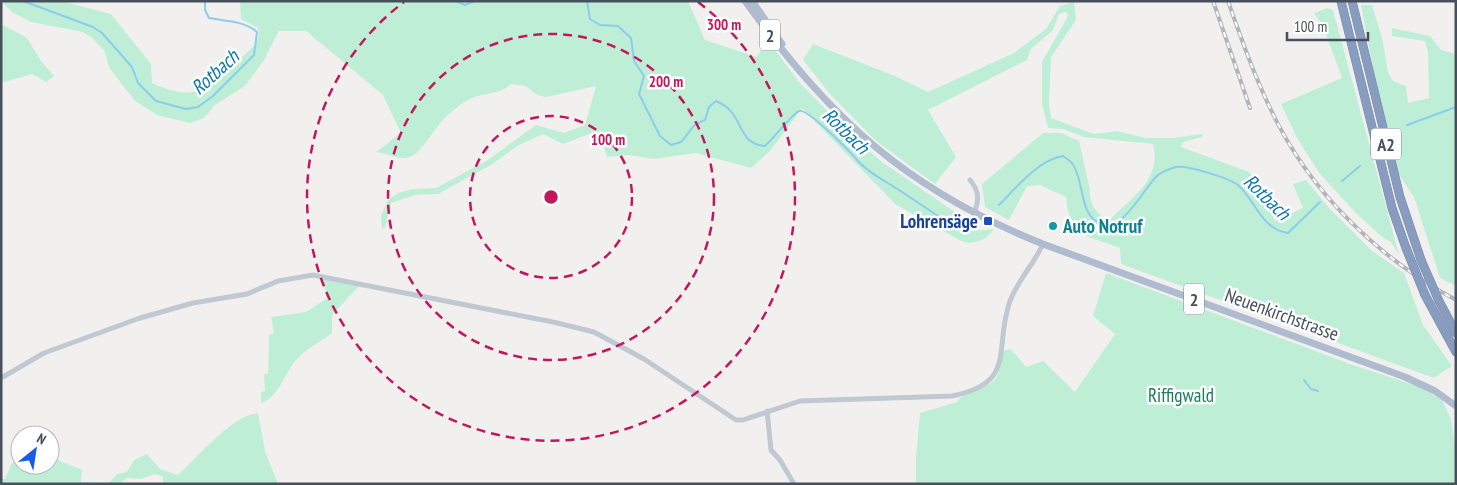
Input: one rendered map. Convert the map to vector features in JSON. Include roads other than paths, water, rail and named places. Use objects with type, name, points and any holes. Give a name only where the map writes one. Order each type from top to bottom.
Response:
[{"type":"highway","name":"A2","points":[[1341,1],[1390,200],[1406,248],[1425,295],[1456,352]]},
{"type":"highway","name":"A2","points":[[1352,1],[1400,198],[1421,260],[1456,333]]},
{"type":"main road","name":"Neuenkirchstrasse","points":[[744,1],[796,67],[831,107],[877,150],[922,183],[974,214],[1043,244],[1405,377],[1435,391],[1456,406]]},
{"type":"main road","name":"Neuenkirchstrasse","points":[[752,1],[796,67]]},
{"type":"street","points":[[970,180],[976,187],[978,198],[974,214]]},
{"type":"street","points":[[1,378],[44,353],[140,318],[192,303],[247,294],[278,281],[296,277],[322,276],[575,326],[594,332],[644,358],[696,391],[729,416],[743,420],[800,401],[952,396],[985,384],[996,372],[1011,298],[1043,244]]},
{"type":"street","points":[[767,411],[771,450],[780,460],[794,484]]},
{"type":"waterway","name":"Rotbach","points":[[23,1],[93,27],[102,33],[132,67],[138,83],[156,101],[186,109],[198,107],[213,96],[254,55],[257,32],[241,24],[209,18],[205,10],[205,1]]},
{"type":"waterway","name":"Rotbach","points":[[456,1],[465,5],[474,1]]},
{"type":"waterway","name":"Rotbach","points":[[587,1],[590,19],[600,25],[618,26],[631,38],[634,61],[644,76],[639,94],[660,136],[671,145],[681,142],[694,126],[705,120],[709,107],[716,101],[732,113],[749,140],[765,146],[796,113],[799,111],[804,112],[820,123],[873,174],[950,224],[961,227]]},
{"type":"waterway","name":"Rotbach","points":[[1407,125],[1456,107]]},
{"type":"waterway","name":"Rotbach","points":[[999,205],[1037,169],[1045,163],[1063,156],[1072,163],[1076,170],[1085,205],[1089,213],[1101,224],[1109,225],[1118,221],[1133,207],[1158,175],[1176,167],[1198,170],[1238,185],[1265,220],[1279,231],[1288,233],[1320,202]]},
{"type":"waterway","name":"Rotbach","points":[[1342,181],[1360,166]]},
{"type":"waterway","points":[[1304,380],[1311,389],[1318,391]]},
{"type":"railway","points":[[1213,1],[1250,108]]},
{"type":"railway","points":[[1228,1],[1265,97],[1287,140],[1305,168],[1348,220],[1373,243],[1427,283],[1456,300]]},
{"type":"place","name":"Lohrensäge","points":[[988,221]]},
{"type":"place","name":"Auto Notruf","points":[[1053,226]]},
{"type":"park label","name":"Riffigwald","points":[[1181,395]]}]
